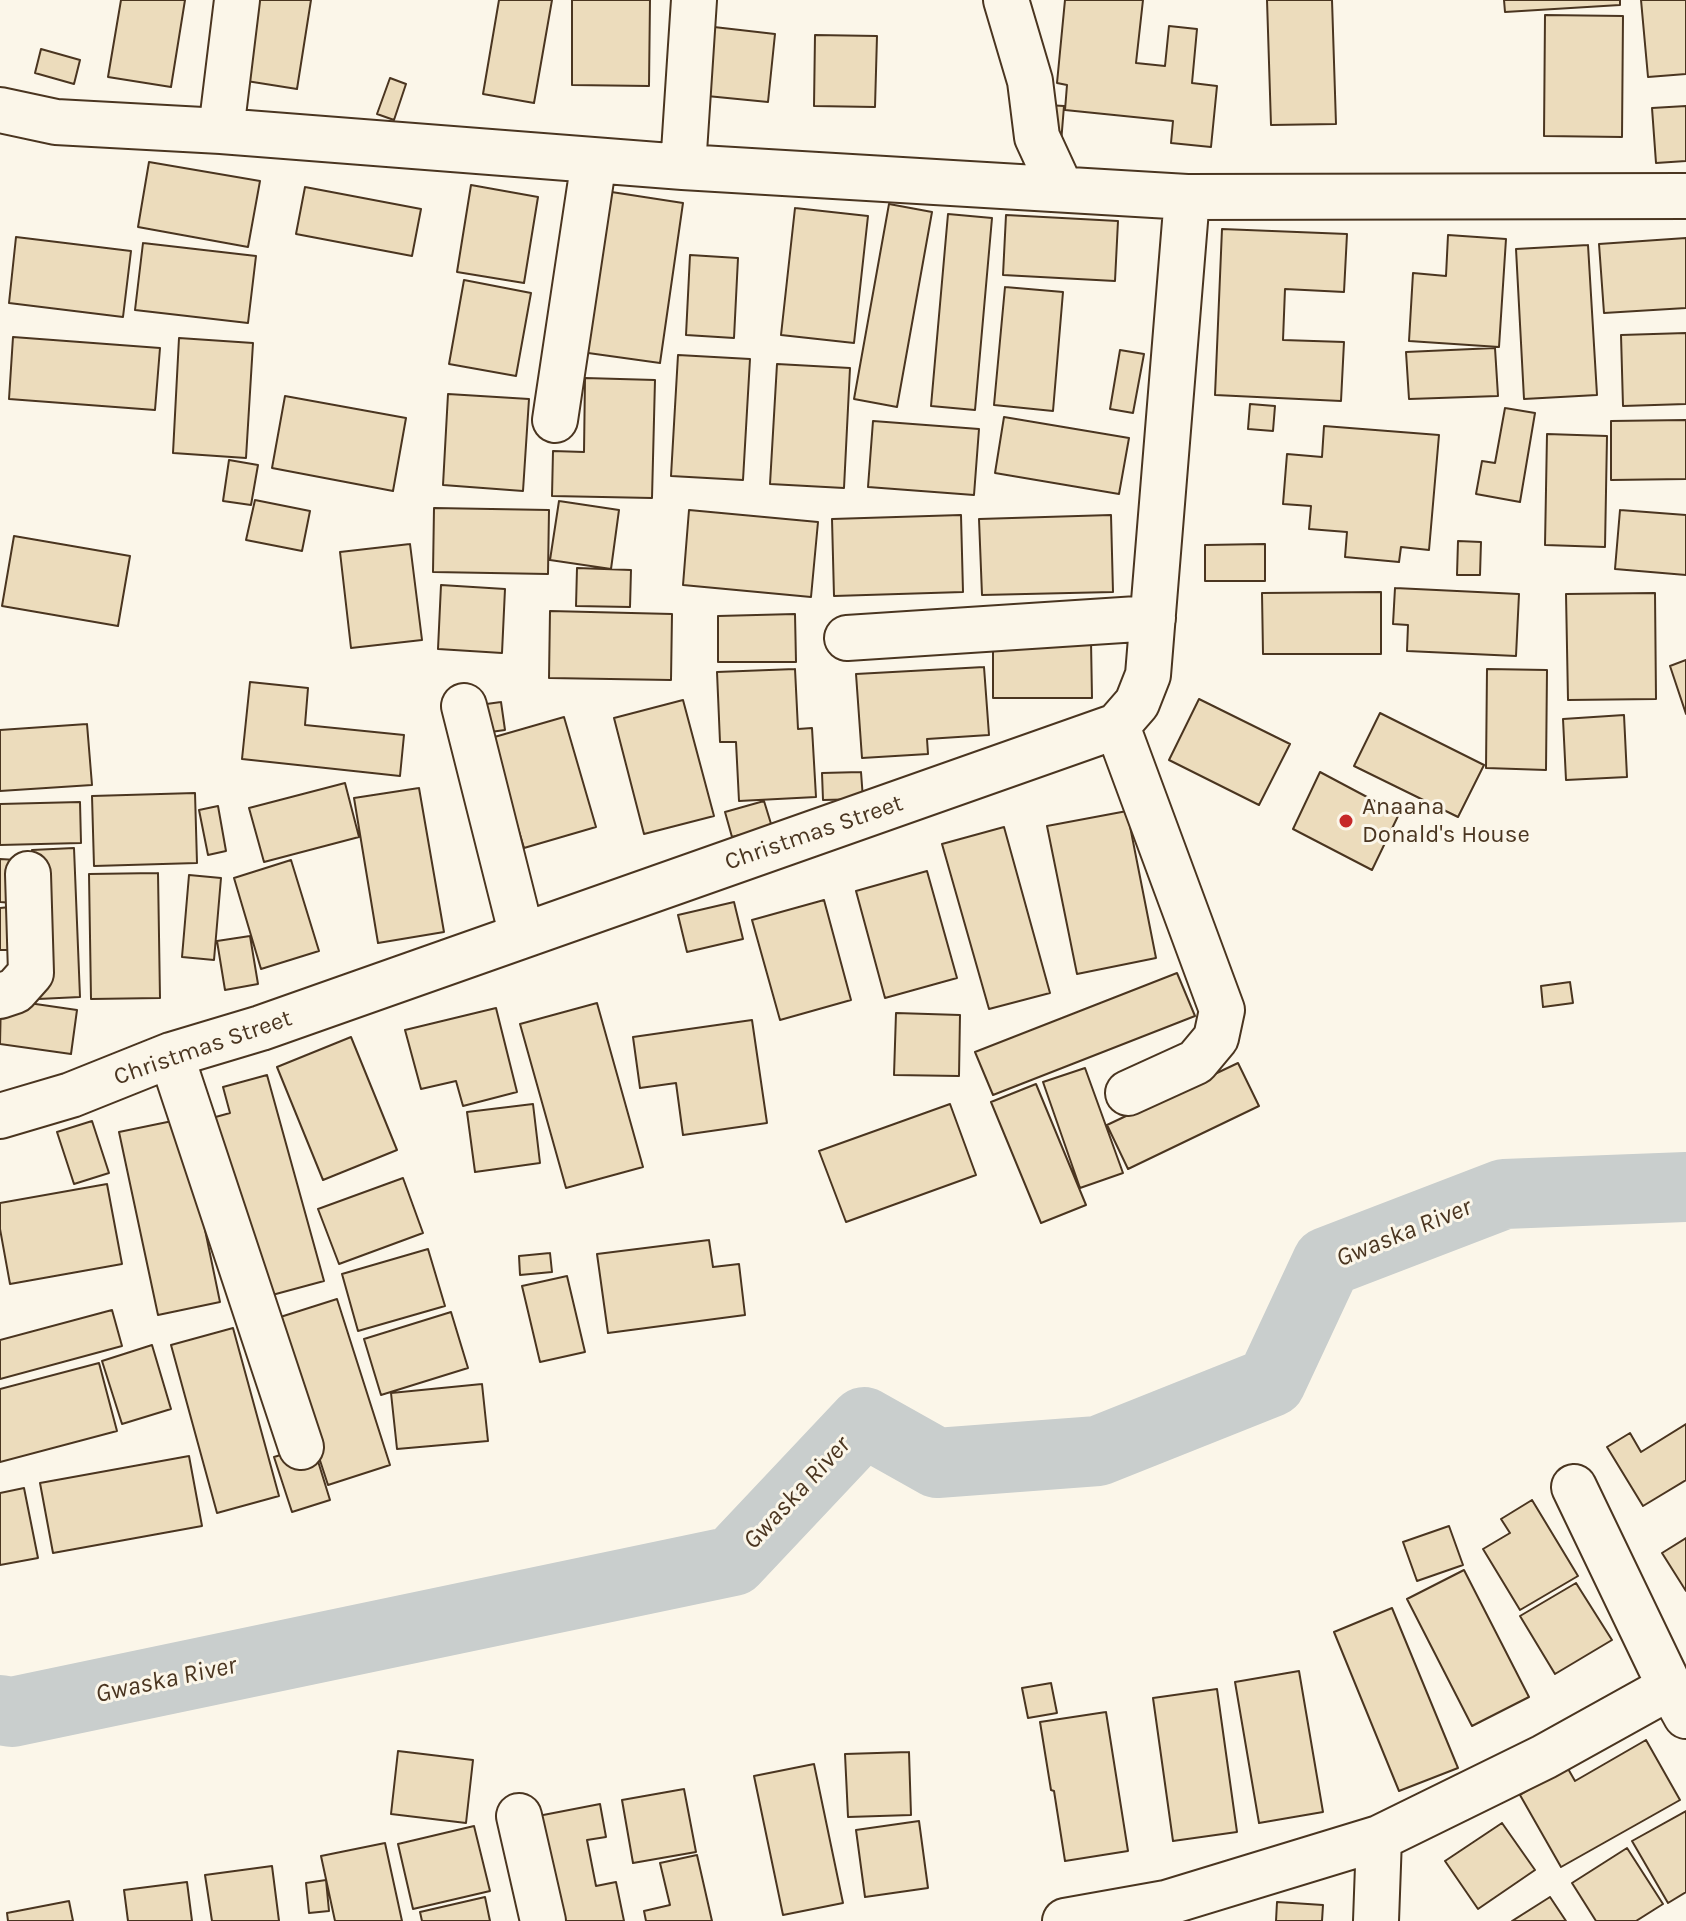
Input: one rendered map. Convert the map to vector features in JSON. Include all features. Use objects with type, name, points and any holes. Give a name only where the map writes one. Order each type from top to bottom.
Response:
[{"type":"street","points":[[221,131],[237,0]]},
{"type":"street","points":[[683,167],[694,0]]},
{"type":"street","points":[[1006,0],[1030,81],[1037,137],[1061,189]]},
{"type":"street","points":[[1,116],[683,167],[1187,197],[1686,196]]},
{"type":"street","points":[[555,420],[594,160]]},
{"type":"street","points":[[1128,1093],[1196,1062],[1216,1038],[1222,1010],[1117,726],[1137,703],[1148,675],[1187,197]]},
{"type":"street","points":[[847,638],[1153,618]]},
{"type":"street","points":[[464,706],[522,936]]},
{"type":"street","name":"Christmas Street","points":[[0,1116],[71,1095],[171,1055],[261,1028],[1117,726]]},
{"type":"street","points":[[0,996],[15,991],[31,973],[28,874]]},
{"type":"street","points":[[171,1055],[301,1447]]},
{"type":"street","points":[[1065,1921],[1164,1912],[1379,1838],[1544,1757],[1678,1701],[1574,1487]]},
{"type":"street","points":[[519,1816],[543,1921]]},
{"type":"street","points":[[1376,1921],[1379,1838]]},
{"type":"building","points":[[121,0],[185,0],[171,87],[108,77]]},
{"type":"building","points":[[246,0],[311,0],[297,89],[234,79]]},
{"type":"building","points":[[499,0],[552,0],[534,103],[483,94]]},
{"type":"building","points":[[572,0],[650,0],[649,86],[572,85]]},
{"type":"building","points":[[1065,0],[1143,0],[1136,63],[1165,66],[1169,26],[1197,29],[1192,83],[1217,86],[1211,147],[1171,143],[1173,121],[1065,110],[1067,85],[1057,83]]},
{"type":"building","points":[[1267,0],[1332,0],[1336,124],[1271,125]]},
{"type":"building","points":[[1504,0],[1620,0],[1620,5],[1505,12]]},
{"type":"building","points":[[1641,0],[1686,0],[1686,74],[1648,77]]},
{"type":"building","points":[[1545,15],[1623,16],[1622,137],[1544,136]]},
{"type":"building","points":[[714,27],[775,34],[768,102],[707,96]]},
{"type":"building","points":[[815,35],[877,36],[875,107],[814,106]]},
{"type":"building","points":[[41,49],[80,60],[74,84],[35,73]]},
{"type":"building","points":[[390,78],[406,84],[394,120],[377,114]]},
{"type":"building","points":[[1047,105],[1064,106],[1061,143]]},
{"type":"building","points":[[1686,106],[1686,161],[1656,163],[1652,108]]},
{"type":"building","points":[[149,162],[260,181],[248,247],[138,227]]},
{"type":"building","points":[[471,185],[538,197],[524,283],[457,272]]},
{"type":"building","points":[[305,187],[421,209],[412,256],[296,234]]},
{"type":"building","points":[[605,191],[683,203],[660,363],[581,352]]},
{"type":"building","points":[[889,204],[932,212],[897,407],[854,399]]},
{"type":"building","points":[[795,208],[868,216],[854,343],[781,335]]},
{"type":"building","points":[[948,214],[992,218],[975,410],[931,406]]},
{"type":"building","points":[[1006,215],[1118,221],[1115,281],[1003,275]]},
{"type":"building","points":[[1222,229],[1347,234],[1344,292],[1285,289],[1283,340],[1344,342],[1341,401],[1215,395]]},
{"type":"building","points":[[1448,235],[1506,239],[1499,347],[1409,341],[1413,273],[1446,276]]},
{"type":"building","points":[[16,237],[131,251],[123,317],[9,303]]},
{"type":"building","points":[[1686,238],[1686,308],[1604,313],[1599,244]]},
{"type":"building","points":[[143,243],[256,256],[248,323],[135,310]]},
{"type":"building","points":[[1588,245],[1597,395],[1524,399],[1516,249]]},
{"type":"building","points":[[690,255],[738,258],[734,338],[686,335]]},
{"type":"building","points":[[464,280],[531,293],[516,376],[449,364]]},
{"type":"building","points":[[1005,287],[1063,292],[1053,411],[994,405]]},
{"type":"building","points":[[1686,333],[1686,404],[1623,406],[1621,335]]},
{"type":"building","points":[[13,337],[160,348],[155,410],[9,399]]},
{"type":"building","points":[[179,338],[253,343],[246,458],[173,453]]},
{"type":"building","points":[[1495,348],[1498,396],[1409,399],[1406,352]]},
{"type":"building","points":[[1120,350],[1144,354],[1133,413],[1110,409]]},
{"type":"building","points":[[678,355],[750,359],[743,480],[671,476]]},
{"type":"building","points":[[777,364],[850,368],[844,488],[770,484]]},
{"type":"building","points":[[585,378],[655,380],[652,498],[552,496],[553,451],[584,452]]},
{"type":"building","points":[[448,394],[529,399],[523,491],[443,485]]},
{"type":"building","points":[[285,396],[406,418],[393,491],[272,468]]},
{"type":"building","points":[[1250,404],[1275,406],[1273,431],[1248,429]]},
{"type":"building","points":[[1505,408],[1535,413],[1520,502],[1476,494],[1482,461],[1495,463]]},
{"type":"building","points":[[1004,417],[1129,438],[1119,494],[995,473]]},
{"type":"building","points":[[1686,420],[1686,479],[1611,480],[1611,421]]},
{"type":"building","points":[[873,421],[979,429],[974,495],[868,487]]},
{"type":"building","points":[[1324,426],[1439,435],[1429,550],[1401,547],[1399,562],[1345,557],[1347,532],[1309,529],[1311,506],[1283,504],[1287,454],[1322,457]]},
{"type":"building","points":[[1547,434],[1607,436],[1605,547],[1545,545]]},
{"type":"building","points":[[229,460],[258,465],[251,505],[223,501]]},
{"type":"building","points":[[255,500],[310,511],[302,551],[246,540]]},
{"type":"building","points":[[559,501],[619,510],[611,569],[550,560]]},
{"type":"building","points":[[434,508],[549,510],[548,574],[433,572]]},
{"type":"building","points":[[689,510],[818,522],[811,597],[683,585]]},
{"type":"building","points":[[1620,510],[1686,515],[1686,575],[1615,569]]},
{"type":"building","points":[[961,515],[963,592],[834,596],[832,519]]},
{"type":"building","points":[[1111,515],[1113,592],[982,595],[979,519]]},
{"type":"building","points":[[14,536],[130,556],[118,626],[2,606]]},
{"type":"building","points":[[1458,541],[1481,542],[1480,575],[1457,575]]},
{"type":"building","points":[[410,544],[422,640],[351,648],[340,552]]},
{"type":"building","points":[[1265,544],[1265,581],[1205,581],[1205,545]]},
{"type":"building","points":[[577,568],[631,570],[630,607],[576,606]]},
{"type":"building","points":[[441,585],[505,589],[502,653],[438,649]]},
{"type":"building","points":[[1395,588],[1519,594],[1516,656],[1407,651],[1408,625],[1393,624]]},
{"type":"building","points":[[1381,592],[1381,654],[1263,654],[1262,593]]},
{"type":"building","points":[[1655,593],[1656,699],[1568,700],[1566,594]]},
{"type":"building","points":[[550,611],[672,614],[671,680],[549,678]]},
{"type":"building","points":[[795,614],[796,662],[718,662],[718,616]]},
{"type":"building","points":[[993,641],[1091,641],[1092,698],[993,698]]},
{"type":"building","points":[[1686,660],[1686,714],[1670,666]]},
{"type":"building","points":[[984,667],[989,735],[927,739],[928,754],[862,758],[856,674]]},
{"type":"building","points":[[795,669],[798,729],[812,728],[816,797],[739,801],[736,742],[720,742],[717,672]]},
{"type":"building","points":[[1487,669],[1547,670],[1546,770],[1486,768]]},
{"type":"building","points":[[250,682],[308,688],[305,725],[404,735],[400,776],[242,759]]},
{"type":"building","points":[[1199,699],[1290,744],[1259,805],[1169,760]]},
{"type":"building","points":[[683,700],[714,816],[644,834],[614,718]]},
{"type":"building","points":[[501,702],[505,730],[476,734],[472,706]]},
{"type":"building","points":[[1380,713],[1484,765],[1458,817],[1354,766]]},
{"type":"building","points":[[1624,715],[1627,777],[1566,780],[1563,719]]},
{"type":"building","points":[[564,717],[596,827],[524,848],[491,738]]},
{"type":"building","points":[[87,724],[92,785],[0,791],[0,730]]},
{"type":"building","points":[[861,772],[863,799],[823,800],[822,773]]},
{"type":"building","name":"Anaana Donald's House","points":[[1320,772],[1399,814],[1372,870],[1293,829]]},
{"type":"building","points":[[345,783],[359,837],[264,862],[249,808]]},
{"type":"building","points":[[419,788],[444,932],[378,943],[354,798]]},
{"type":"building","points":[[195,793],[197,863],[94,866],[92,796]]},
{"type":"building","points":[[764,801],[772,827],[732,837],[725,812]]},
{"type":"building","points":[[80,802],[81,843],[0,845],[0,804]]},
{"type":"building","points":[[218,806],[226,851],[208,855],[199,810]]},
{"type":"building","points":[[1127,811],[1156,958],[1077,974],[1047,826]]},
{"type":"building","points":[[1004,827],[1050,993],[989,1009],[942,844]]},
{"type":"building","points":[[74,848],[80,997],[38,999],[32,850]]},
{"type":"building","points":[[0,859],[17,860],[13,903],[0,902]]},
{"type":"building","points":[[291,860],[319,951],[261,969],[234,878]]},
{"type":"building","points":[[927,871],[957,978],[885,998],[856,891]]},
{"type":"building","points":[[158,873],[160,998],[91,999],[89,874]]},
{"type":"building","points":[[189,875],[221,878],[214,960],[182,957]]},
{"type":"building","points":[[824,900],[851,1000],[780,1020],[752,920]]},
{"type":"building","points":[[734,902],[743,939],[687,952],[678,915]]},
{"type":"building","points":[[10,907],[12,950],[0,950],[0,908]]},
{"type":"building","points":[[250,936],[258,984],[225,990],[217,941]]},
{"type":"building","points":[[1177,973],[1195,1016],[993,1095],[975,1052]]},
{"type":"building","points":[[1570,982],[1573,1003],[1543,1007],[1541,986]]},
{"type":"building","points":[[1,999],[77,1010],[71,1054],[0,1044]]},
{"type":"building","points":[[597,1003],[643,1167],[566,1188],[520,1024]]},
{"type":"building","points":[[496,1008],[517,1092],[463,1106],[456,1081],[421,1089],[405,1030]]},
{"type":"building","points":[[896,1013],[960,1015],[959,1076],[894,1075]]},
{"type":"building","points":[[752,1020],[767,1123],[683,1135],[676,1083],[640,1088],[633,1037]]},
{"type":"building","points":[[351,1037],[397,1150],[323,1180],[277,1067]]},
{"type":"building","points":[[1238,1063],[1259,1106],[1128,1169],[1107,1125]]},
{"type":"building","points":[[1085,1068],[1123,1173],[1080,1188],[1043,1082]]},
{"type":"building","points":[[267,1075],[324,1281],[261,1298],[212,1118],[230,1113],[223,1087]]},
{"type":"building","points":[[1036,1084],[1086,1205],[1041,1223],[991,1102]]},
{"type":"building","points":[[533,1104],[540,1163],[475,1172],[467,1112]]},
{"type":"building","points":[[950,1104],[976,1175],[846,1222],[819,1151]]},
{"type":"building","points":[[182,1119],[220,1302],[158,1315],[119,1132]]},
{"type":"building","points":[[92,1121],[109,1173],[74,1184],[57,1132]]},
{"type":"building","points":[[403,1178],[423,1233],[339,1264],[318,1209]]},
{"type":"building","points":[[107,1184],[122,1264],[10,1284],[0,1229],[0,1203]]},
{"type":"building","points":[[709,1240],[713,1267],[739,1264],[745,1315],[608,1333],[597,1254]]},
{"type":"building","points":[[428,1249],[445,1306],[358,1331],[342,1274]]},
{"type":"building","points":[[550,1253],[552,1272],[520,1275],[519,1256]]},
{"type":"building","points":[[567,1276],[585,1352],[540,1362],[522,1286]]},
{"type":"building","points":[[337,1299],[390,1465],[328,1485],[274,1319]]},
{"type":"building","points":[[112,1310],[122,1346],[0,1379],[0,1340]]},
{"type":"building","points":[[451,1312],[468,1368],[381,1395],[364,1339]]},
{"type":"building","points":[[233,1328],[279,1496],[217,1513],[171,1345]]},
{"type":"building","points":[[152,1345],[171,1409],[122,1424],[102,1361]]},
{"type":"building","points":[[99,1363],[117,1431],[0,1462],[0,1389]]},
{"type":"building","points":[[482,1384],[488,1441],[397,1449],[391,1393]]},
{"type":"building","points":[[1686,1424],[1686,1480],[1643,1506],[1607,1447],[1630,1433],[1641,1452]]},
{"type":"building","points":[[313,1445],[330,1500],[292,1512],[274,1457]]},
{"type":"building","points":[[189,1456],[202,1526],[53,1553],[40,1483]]},
{"type":"building","points":[[24,1488],[38,1558],[0,1565],[0,1493]]},
{"type":"building","points":[[1532,1500],[1578,1576],[1520,1610],[1483,1549],[1510,1533],[1501,1519]]},
{"type":"building","points":[[1449,1526],[1463,1565],[1417,1581],[1403,1542]]},
{"type":"building","points":[[1686,1538],[1686,1591],[1662,1553]]},
{"type":"building","points":[[1464,1570],[1529,1697],[1472,1726],[1407,1599]]},
{"type":"building","points":[[1576,1583],[1612,1640],[1555,1674],[1520,1616]]},
{"type":"building","points":[[1392,1608],[1458,1768],[1399,1791],[1334,1632]]},
{"type":"building","points":[[1299,1671],[1323,1812],[1259,1823],[1235,1682]]},
{"type":"building","points":[[1051,1683],[1057,1713],[1028,1718],[1022,1688]]},
{"type":"building","points":[[1217,1689],[1237,1832],[1173,1841],[1153,1698]]},
{"type":"building","points":[[1106,1712],[1128,1851],[1065,1861],[1040,1722]]},
{"type":"building","points":[[1646,1740],[1680,1800],[1561,1867],[1520,1795],[1567,1767],[1575,1781]]},
{"type":"building","points":[[398,1751],[473,1760],[466,1823],[391,1814]]},
{"type":"building","points":[[909,1752],[911,1815],[848,1817],[845,1754]]},
{"type":"building","points":[[814,1764],[843,1903],[783,1915],[754,1776]]},
{"type":"building","points":[[684,1789],[696,1852],[633,1863],[622,1800]]},
{"type":"building","points":[[600,1804],[606,1837],[587,1840],[596,1886],[616,1882],[624,1921],[558,1921],[538,1816]]},
{"type":"building","points":[[1686,1811],[1686,1892],[1668,1903],[1632,1841]]},
{"type":"building","points":[[919,1821],[928,1888],[865,1897],[856,1830]]},
{"type":"building","points":[[1502,1823],[1535,1870],[1478,1909],[1445,1861]]},
{"type":"building","points":[[474,1826],[490,1891],[413,1909],[398,1844]]},
{"type":"building","points":[[385,1843],[402,1921],[335,1921],[321,1856]]},
{"type":"building","points":[[1627,1848],[1663,1904],[1636,1921],[1596,1921],[1572,1883]]},
{"type":"building","points":[[697,1855],[712,1921],[646,1921],[644,1911],[670,1905],[660,1863]]},
{"type":"building","points":[[272,1866],[279,1921],[212,1921],[205,1875]]},
{"type":"building","points":[[326,1880],[329,1911],[309,1913],[306,1883]]},
{"type":"building","points":[[187,1882],[192,1921],[128,1921],[124,1890]]},
{"type":"building","points":[[485,1897],[490,1921],[422,1921],[420,1912]]},
{"type":"building","points":[[1550,1897],[1566,1921],[1512,1921]]},
{"type":"building","points":[[69,1901],[73,1921],[8,1921],[7,1913]]},
{"type":"building","points":[[1277,1902],[1323,1905],[1322,1921],[1276,1921]]},
{"type":"waterway","name":"Gwaska River","points":[[0,1710],[12,1712],[733,1561],[864,1422],[937,1463],[1098,1451],[1271,1382],[1327,1262],[1504,1194],[1686,1187]]},
{"type":"place","name":"Anaana Donald's House","points":[[1346,821]]}]
